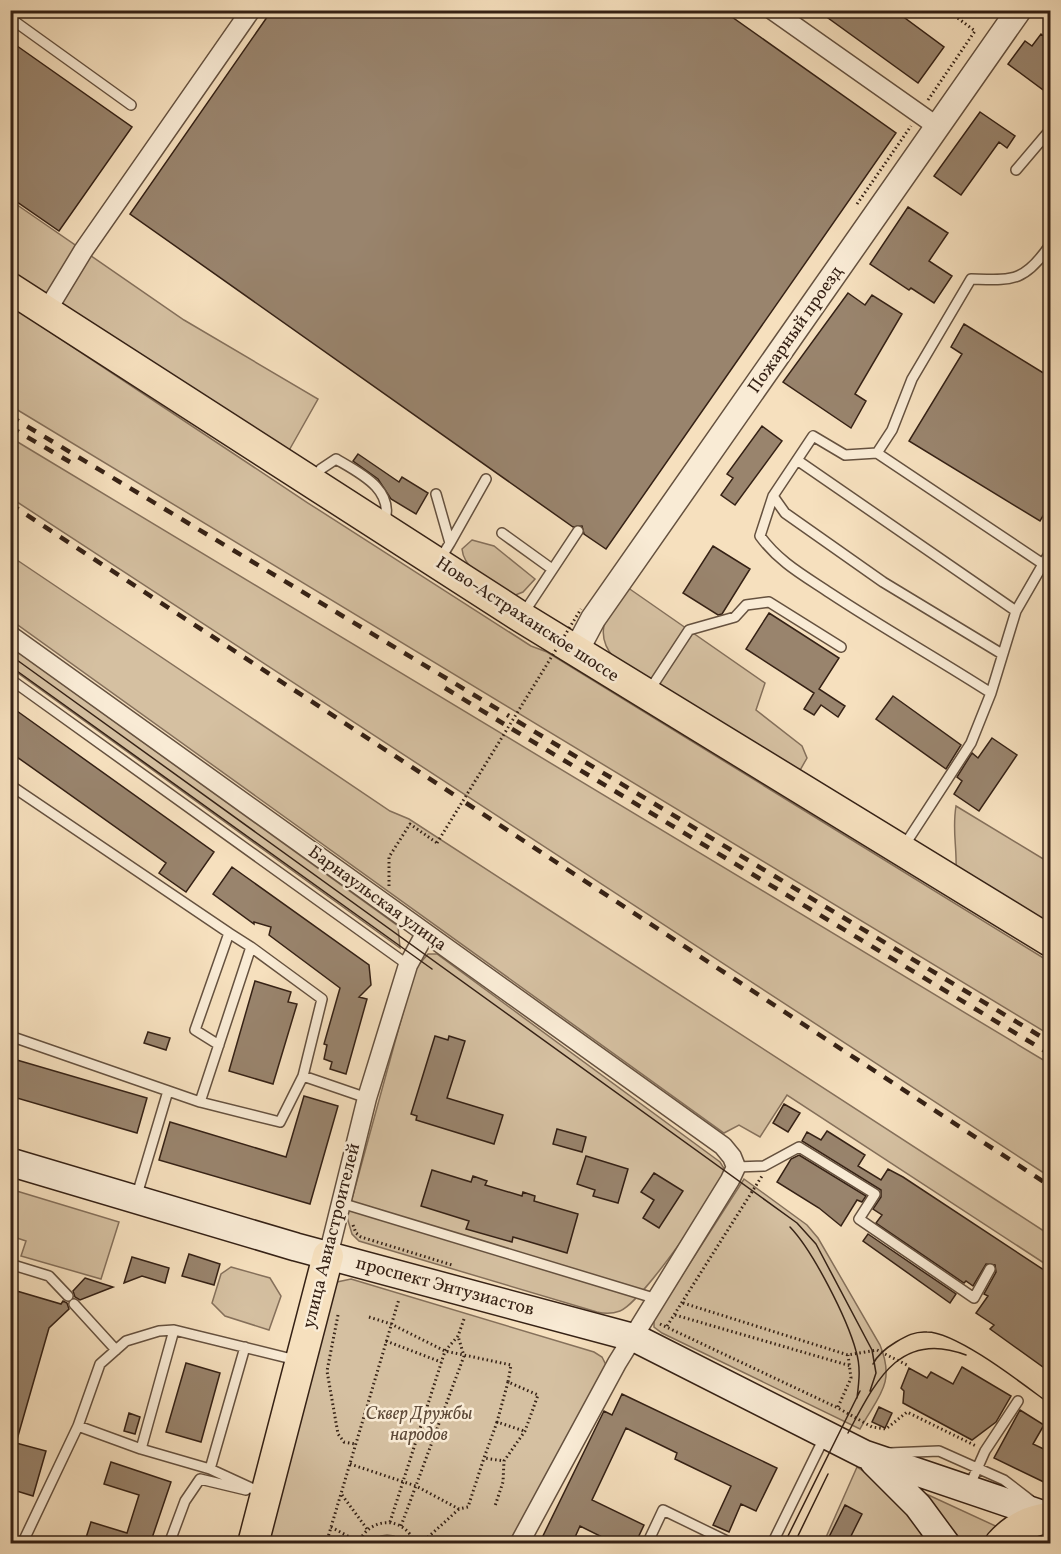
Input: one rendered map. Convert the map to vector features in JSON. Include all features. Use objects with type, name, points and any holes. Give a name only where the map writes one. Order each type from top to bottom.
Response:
[{"type":"main road","name":"Ново-Астраханское шоссе","points":[[10,288],[312,484],[383,526],[444,553],[521,618],[1050,941]]},
{"type":"main road","name":"проспект Энтузиастов","points":[[10,1162],[328,1256],[640,1329],[864,1454],[905,1491],[946,1544]]},
{"type":"main road","name":"улица Авиастроителей","points":[[253,1544],[328,1256]]},
{"type":"main road","name":"проспект Энтузиастов","points":[[864,1454],[972,1478],[1050,1517]]},
{"type":"main road","name":"проспект Энтузиастов","points":[[1000,1544],[1018,1527],[1050,1517]]},
{"type":"street","points":[[772,10],[938,127]]},
{"type":"street","name":"Пожарный проезд","points":[[576,651],[593,620],[1019,10]]},
{"type":"street","points":[[46,312],[83,250],[242,14]]},
{"type":"street","name":"Барнаульская улица","points":[[10,636],[723,1146],[732,1156],[736,1167]]},
{"type":"street","name":"улица Авиастроителей","points":[[328,1256],[367,1098],[408,965],[425,934]]},
{"type":"street","points":[[519,1544],[617,1364],[736,1167]]},
{"type":"lane","points":[[1044,10],[1050,15]]},
{"type":"lane","points":[[10,18],[131,105]]},
{"type":"lane","points":[[1016,170],[1050,130]]},
{"type":"lane","points":[[877,453],[892,430],[912,379],[971,279],[1013,280],[1041,260],[1050,246]]},
{"type":"lane","points":[[991,693],[940,660],[890,633],[775,556],[760,536],[772,496],[813,436],[845,455],[877,453],[1043,564]]},
{"type":"lane","points":[[797,460],[1016,611]]},
{"type":"lane","points":[[444,553],[486,479]]},
{"type":"lane","points":[[436,494],[444,553]]},
{"type":"lane","points":[[772,496],[785,513],[883,582],[1002,654]]},
{"type":"lane","points":[[521,618],[578,531]]},
{"type":"lane","points":[[502,532],[552,569]]},
{"type":"lane","points":[[902,850],[971,743],[991,693],[1016,611],[1050,552]]},
{"type":"lane","points":[[646,696],[689,630],[735,617],[746,604],[768,602],[841,647]]},
{"type":"lane","points":[[10,679],[408,965]]},
{"type":"lane","points":[[10,785],[251,947],[322,999],[303,1076],[280,1122],[200,1102],[10,1036]]},
{"type":"lane","points":[[219,1045],[195,1030],[229,933]]},
{"type":"lane","points":[[200,1102],[251,947]]},
{"type":"lane","points":[[303,1076],[367,1098]]},
{"type":"lane","points":[[135,1199],[168,1091]]},
{"type":"lane","points":[[736,1167],[764,1166],[799,1148],[875,1194],[859,1219],[974,1298],[990,1269]]},
{"type":"lane","points":[[341,1203],[657,1299]]},
{"type":"lane","points":[[10,1264],[49,1276],[117,1350]]},
{"type":"lane","points":[[22,1544],[78,1426],[100,1364],[126,1341],[159,1331],[174,1330],[301,1361]]},
{"type":"lane","points":[[141,1449],[174,1330]]},
{"type":"lane","points":[[210,1469],[245,1347]]},
{"type":"lane","points":[[972,1478],[985,1450],[1018,1401]]},
{"type":"lane","points":[[78,1426],[141,1449],[210,1469],[266,1495]]},
{"type":"lane","points":[[772,1544],[827,1433]]},
{"type":"lane","points":[[169,1544],[185,1501],[200,1479],[266,1495]]},
{"type":"lane","points":[[647,1544],[663,1510],[733,1544]]},
{"type":"path","points":[[389,888],[389,856],[410,824],[437,843],[581,609]]},
{"type":"path","points":[[667,1326],[761,1179],[764,1166]]},
{"type":"path","points":[[353,1223],[356,1233],[361,1237],[462,1269]]},
{"type":"path","points":[[326,1544],[399,1299]]},
{"type":"path","points":[[683,1303],[848,1355],[877,1350],[908,1365]]},
{"type":"path","points":[[339,1308],[327,1371],[338,1434],[344,1442],[355,1444]]},
{"type":"path","points":[[675,1315],[851,1366]]},
{"type":"path","points":[[331,1527],[359,1543],[367,1529],[382,1522],[390,1522],[409,1532],[416,1544],[426,1539],[459,1509],[468,1507],[508,1382],[511,1365],[445,1351],[392,1324],[369,1317]]},
{"type":"path","points":[[390,1522],[445,1351],[458,1336],[464,1319]]},
{"type":"path","points":[[640,1329],[667,1326],[838,1408],[872,1427],[883,1430],[907,1412],[985,1450]]},
{"type":"path","points":[[401,1526],[464,1356],[458,1336]]},
{"type":"path","points":[[386,1341],[441,1363]]},
{"type":"path","points":[[838,1408],[851,1378],[848,1355]]},
{"type":"path","points":[[495,1506],[503,1482],[504,1461],[525,1431],[538,1395],[508,1382]]},
{"type":"path","points":[[497,1422],[525,1431]]},
{"type":"path","points":[[484,1458],[504,1461]]},
{"type":"path","points":[[350,1464],[416,1486],[459,1509]]},
{"type":"path","points":[[341,1494],[346,1497],[367,1529]]},
{"type":"green space","points":[[10,200],[184,320],[318,399],[287,454],[11,275]]},
{"type":"green space","points":[[11,306],[308,503],[531,646],[547,652],[1050,962],[1050,1035],[11,406]]},
{"type":"green space","points":[[11,438],[1050,1064],[1050,1177],[11,498]]},
{"type":"green space","points":[[472,540],[494,546],[535,579],[523,592],[513,596],[489,582],[474,571],[464,557],[462,549]]},
{"type":"green space","points":[[11,556],[390,811],[409,819],[1050,1235],[1050,1267],[787,1095],[760,1137],[739,1125],[724,1133],[11,620]]},
{"type":"green space","points":[[624,585],[765,683],[756,710],[802,746],[807,758],[799,772],[614,658],[607,648],[603,630]]},
{"type":"green space","points":[[11,647],[398,926],[400,948],[11,668]]},
{"type":"green space","points":[[956,806],[1050,863],[1050,925],[956,869],[954,823]]},
{"type":"green space","points":[[428,954],[437,954],[720,1162],[725,1170],[709,1201],[661,1269],[630,1304],[620,1311],[597,1312],[359,1241],[352,1234],[347,1217],[415,969]]},
{"type":"green space","points":[[744,1179],[807,1225],[818,1238],[880,1345],[886,1370],[883,1389],[860,1429],[662,1333],[654,1327],[654,1319]]},
{"type":"green space","points":[[10,1189],[119,1222],[101,1279],[21,1256],[26,1241],[11,1236]]},
{"type":"green space","points":[[231,1267],[270,1278],[281,1296],[269,1330],[225,1316],[212,1303],[221,1274]]},
{"type":"green space","name":"Сквер Дружбы народов","points":[[351,1279],[594,1352],[602,1357],[606,1365],[515,1543],[262,1544],[330,1290],[337,1282]]},
{"type":"green space","points":[[857,1467],[887,1487],[937,1544],[823,1544]]},
{"type":"green space","points":[[924,1493],[1002,1529],[990,1543],[958,1543]]},
{"type":"shaded area","points":[[381,1536],[394,1536],[402,1543],[371,1543]]},
{"type":"building","points":[[272,10],[722,10],[896,133],[606,549],[584,534],[582,526],[573,527],[130,214]]},
{"type":"building","points":[[817,10],[894,10],[944,47],[918,83]]},
{"type":"building","points":[[1041,34],[1050,41],[1050,95],[1008,64],[1025,41],[1032,46]]},
{"type":"building","points":[[10,41],[132,127],[59,231],[10,197]]},
{"type":"building","points":[[980,112],[1015,136],[1007,148],[999,142],[961,195],[934,176]]},
{"type":"building","points":[[908,207],[948,233],[929,261],[952,276],[934,303],[911,288],[909,290],[870,264]]},
{"type":"building","points":[[848,293],[865,305],[872,295],[902,314],[855,394],[866,401],[851,428],[783,382]]},
{"type":"building","points":[[964,324],[1050,377],[1050,504],[1040,521],[909,441],[962,354],[951,347]]},
{"type":"building","points":[[762,426],[782,441],[735,505],[721,495],[733,478],[727,474]]},
{"type":"building","points":[[358,454],[399,482],[402,477],[428,493],[416,514],[391,499],[378,479],[353,461]]},
{"type":"building","points":[[713,546],[750,569],[722,614],[718,615],[683,593]]},
{"type":"building","points":[[769,613],[839,658],[819,689],[845,706],[838,717],[821,705],[814,715],[804,709],[814,693],[746,649]]},
{"type":"building","points":[[893,696],[961,745],[946,769],[876,719]]},
{"type":"building","points":[[10,706],[214,852],[186,892],[159,873],[166,863],[10,752]]},
{"type":"building","points":[[992,738],[1017,755],[979,811],[954,794],[962,781],[957,777],[972,753],[978,758]]},
{"type":"building","points":[[232,867],[369,965],[371,985],[359,997],[367,999],[346,1074],[330,1069],[332,1062],[324,1059],[327,1045],[324,1044],[340,988],[269,935],[271,927],[254,922],[254,924],[213,894]]},
{"type":"building","points":[[255,981],[291,992],[288,1002],[297,1004],[273,1084],[229,1071]]},
{"type":"building","points":[[148,1032],[170,1038],[166,1050],[144,1043]]},
{"type":"building","points":[[435,1036],[448,1040],[449,1036],[465,1041],[447,1098],[503,1115],[494,1144],[416,1120],[417,1116],[411,1114]]},
{"type":"building","points":[[10,1058],[147,1098],[137,1133],[10,1096]]},
{"type":"building","points":[[304,1096],[338,1106],[310,1204],[159,1160],[170,1122],[286,1157]]},
{"type":"building","points":[[784,1104],[800,1113],[788,1132],[773,1123]]},
{"type":"building","points":[[557,1129],[586,1137],[582,1152],[553,1144]]},
{"type":"building","points":[[827,1131],[865,1155],[858,1166],[881,1180],[888,1169],[903,1177],[1050,1274],[1050,1372],[990,1329],[994,1325],[976,1313],[988,1296],[984,1294],[996,1272],[995,1265],[986,1264],[973,1286],[966,1281],[964,1283],[876,1223],[882,1215],[873,1209],[881,1197],[881,1190],[802,1141],[807,1132],[821,1140]]},
{"type":"building","points":[[799,1155],[866,1196],[862,1202],[857,1200],[841,1226],[819,1208],[777,1182],[791,1159]]},
{"type":"building","points":[[586,1156],[628,1169],[618,1203],[593,1196],[595,1190],[577,1184]]},
{"type":"building","points":[[432,1170],[471,1182],[473,1176],[487,1181],[485,1185],[522,1196],[523,1192],[535,1196],[534,1201],[578,1214],[567,1253],[513,1237],[512,1242],[466,1229],[469,1221],[421,1206]]},
{"type":"building","points":[[654,1173],[683,1191],[659,1228],[643,1218],[654,1200],[641,1192]]},
{"type":"building","points":[[868,1234],[956,1294],[950,1303],[863,1241]]},
{"type":"building","points":[[189,1254],[220,1264],[214,1285],[182,1276]]},
{"type":"building","points":[[132,1257],[169,1268],[165,1283],[142,1276],[124,1283]]},
{"type":"building","points":[[85,1278],[113,1287],[80,1300],[75,1297],[73,1291]]},
{"type":"building","points":[[10,1289],[61,1304],[63,1301],[67,1303],[69,1309],[49,1328],[16,1443],[46,1451],[33,1496],[10,1489]]},
{"type":"building","points":[[186,1363],[220,1373],[201,1442],[166,1432]]},
{"type":"building","points":[[962,1367],[1011,1396],[996,1422],[972,1440],[903,1403],[904,1391],[901,1388],[909,1368],[927,1378],[931,1372],[953,1384]]},
{"type":"building","points":[[622,1394],[777,1468],[756,1511],[741,1504],[729,1532],[713,1525],[731,1486],[675,1459],[677,1453],[626,1428],[592,1500],[644,1525],[635,1544],[616,1544],[580,1526],[572,1544],[539,1544],[604,1411],[612,1415]]},
{"type":"building","points":[[879,1407],[892,1413],[885,1428],[872,1422]]},
{"type":"building","points":[[1020,1410],[1044,1425],[1033,1444],[1050,1452],[1050,1485],[994,1458]]},
{"type":"building","points":[[129,1413],[140,1417],[135,1434],[124,1431]]},
{"type":"building","points":[[111,1462],[171,1482],[150,1544],[84,1544],[91,1522],[127,1533],[139,1495],[104,1484]]},
{"type":"building","points":[[845,1505],[862,1514],[847,1544],[836,1544],[828,1539]]},
{"type":"tram line","points":[[10,655],[797,1223],[816,1244],[872,1350],[876,1373],[870,1391]]},
{"type":"tram line","points":[[10,666],[432,969]]},
{"type":"tram line","points":[[790,1227],[819,1268],[852,1337],[859,1363],[857,1398]]},
{"type":"tram line","points":[[873,1364],[886,1349],[907,1336],[923,1332],[940,1334],[990,1361],[1050,1404]]},
{"type":"tram line","points":[[848,1433],[880,1379],[906,1355],[923,1349],[943,1349],[966,1355]]},
{"type":"tram line","points":[[784,1544],[860,1391]]},
{"type":"tram line","points":[[794,1544],[828,1474]]},
{"type":"railway","points":[[10,416],[509,716]]},
{"type":"railway","points":[[10,427],[70,462]]},
{"type":"railway","points":[[10,504],[459,798]]},
{"type":"railway","points":[[445,688],[504,724]]},
{"type":"railway","points":[[517,721],[1050,1042]]},
{"type":"railway","points":[[512,729],[1050,1054]]},
{"type":"railway","points":[[466,803],[1050,1186]]}]
